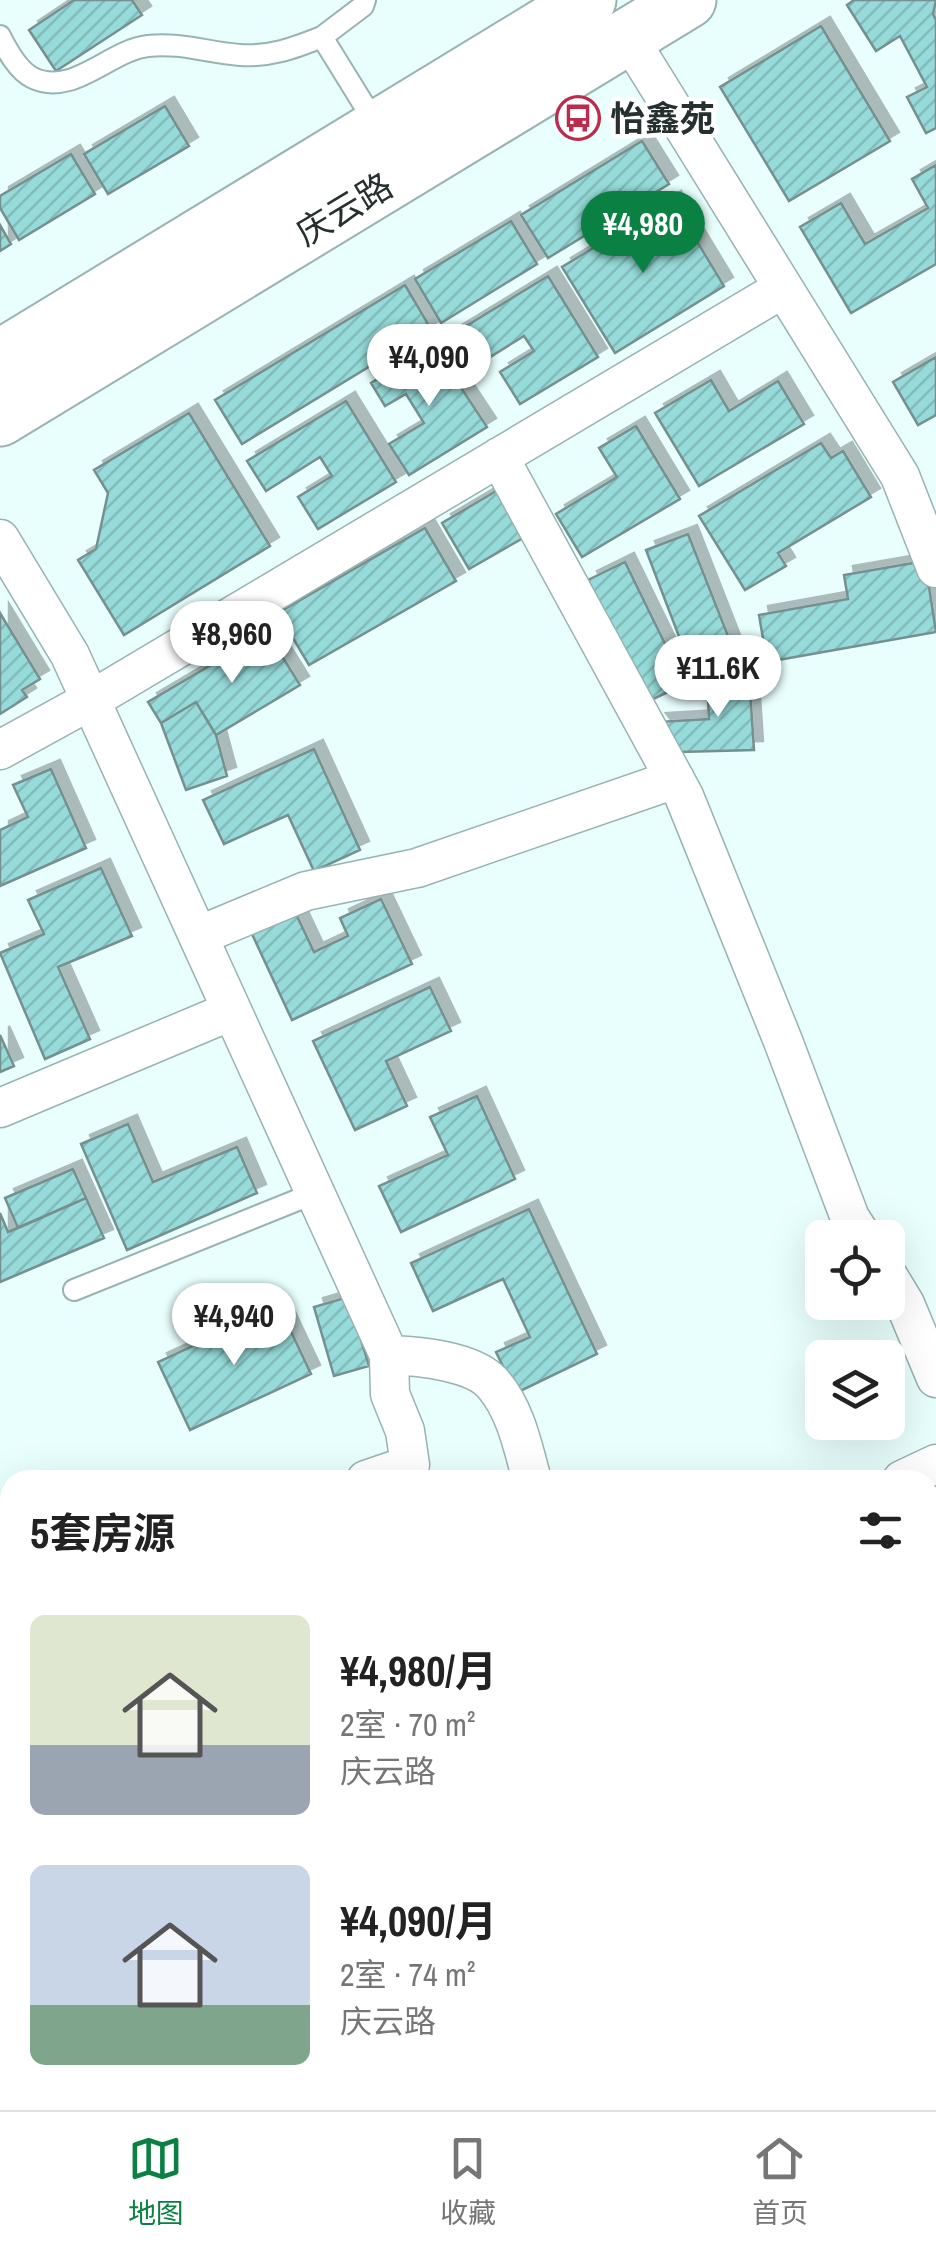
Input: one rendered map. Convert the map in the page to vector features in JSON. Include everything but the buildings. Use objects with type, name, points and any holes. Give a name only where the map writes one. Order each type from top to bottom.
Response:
[{"type":"main road","name":"庆云路","points":[[0,358],[588,0]]},
{"type":"main road","name":"庆云路","points":[[0,418],[688,0]]},
{"type":"street","points":[[628,37],[900,476],[936,568]]},
{"type":"street","points":[[0,750],[91,700],[782,288]]},
{"type":"street","points":[[498,457],[674,779],[783,1041],[851,1220]]},
{"type":"street","points":[[0,539],[70,654],[390,1355],[390,1394],[405,1432],[410,1465],[395,1470]]},
{"type":"street","points":[[198,936],[306,891],[417,868],[674,779]]},
{"type":"street","points":[[0,1108],[231,1011]]},
{"type":"street","points":[[905,1304],[936,1378]]},
{"type":"street","points":[[390,1355],[442,1360],[493,1382],[517,1427],[529,1470]]},
{"type":"lane","points":[[0,36],[16,63],[32,78],[61,82],[128,50],[149,46],[186,46],[236,55],[284,52],[322,37],[364,6],[365,0]]},
{"type":"lane","points":[[322,37],[378,128]]},
{"type":"lane","points":[[74,1290],[315,1193]]},
{"type":"place","name":"怡鑫苑","points":[[578,118]]}]
